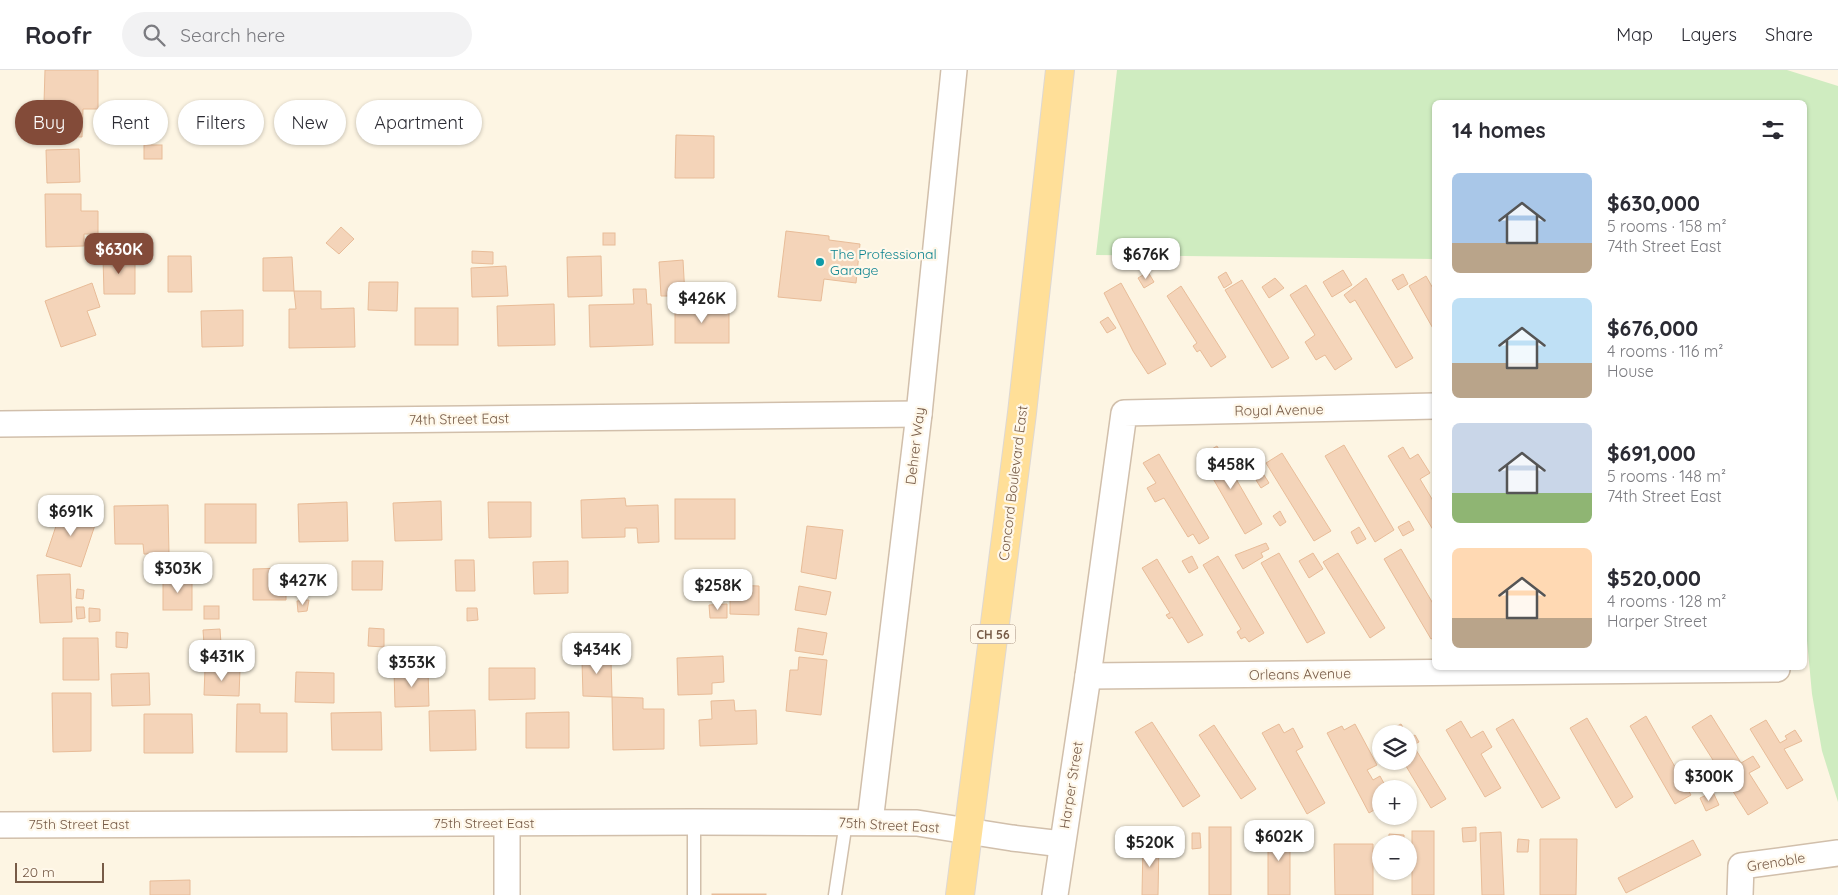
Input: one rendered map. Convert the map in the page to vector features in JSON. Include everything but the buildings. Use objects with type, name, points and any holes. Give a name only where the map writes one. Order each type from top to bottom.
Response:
[{"type":"main road","name":"Concord Boulevard East","points":[[960,895],[1021,421],[1060,70]]},
{"type":"street","name":"Dehrer Way","points":[[870,822],[919,414],[954,70]]},
{"type":"street","name":"Royal Avenue","points":[[1088,676],[1124,413],[1432,406]]},
{"type":"street","name":"74th Street East","points":[[0,424],[919,414]]},
{"type":"street","name":"Orleans Avenue","points":[[1088,676],[1605,670]]},
{"type":"street","name":"Harper Street","points":[[1055,895],[1088,676]]},
{"type":"street","name":"75th Street East","points":[[0,825],[870,822],[917,823],[1062,844]]},
{"type":"street","points":[[507,895],[508,823]]},
{"type":"street","name":"Grenoble","points":[[1740,895],[1741,866],[1838,853]]},
{"type":"lane","points":[[694,822],[694,895]]},
{"type":"lane","points":[[835,895],[846,822]]},
{"type":"green space","points":[[1117,70],[1787,70],[1838,86],[1838,802],[1822,751],[1812,694],[1807,640],[1807,100],[1432,100],[1432,259],[1096,255]]},
{"type":"place","name":"The Professional Garage","points":[[820,262]]}]
